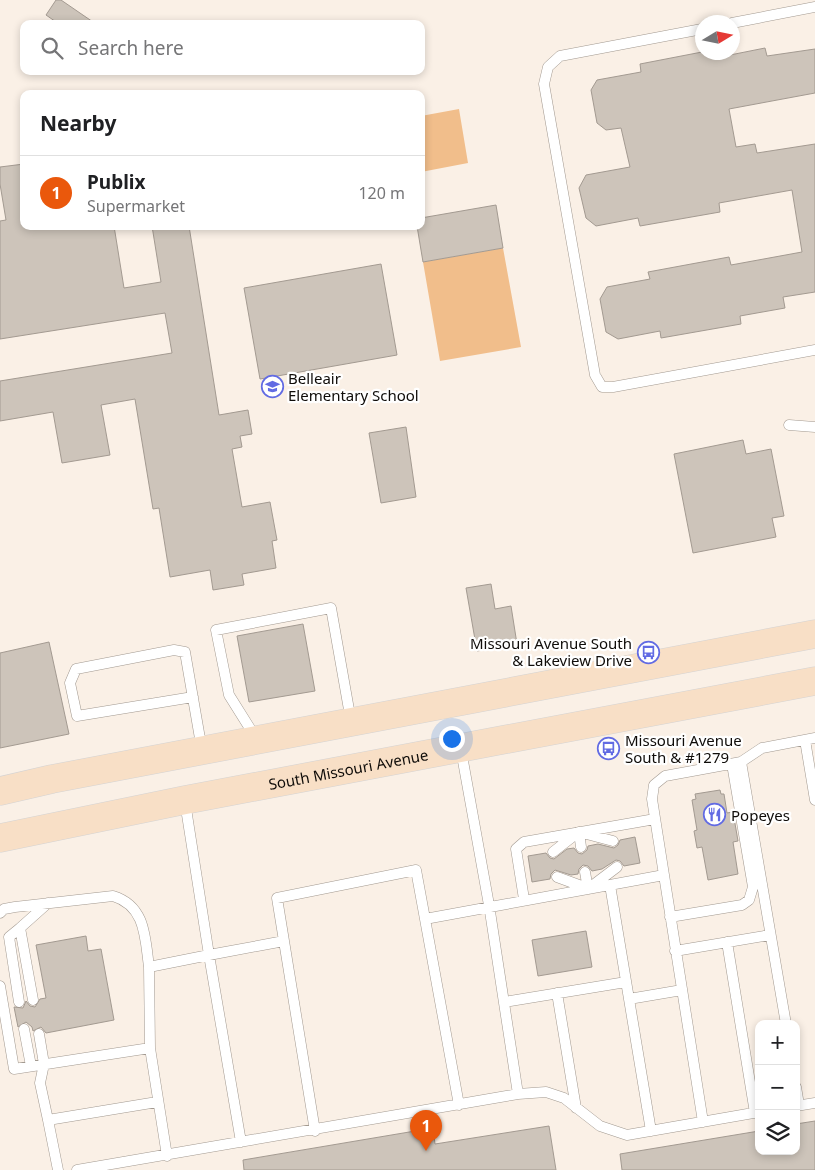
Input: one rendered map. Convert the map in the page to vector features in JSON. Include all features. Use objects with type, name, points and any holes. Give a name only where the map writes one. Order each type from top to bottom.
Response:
[{"type":"main road","points":[[0,791],[202,750],[815,634]]},
{"type":"main road","name":"South Missouri Avenue","points":[[0,838],[185,800],[815,681]]},
{"type":"lane","points":[[740,21],[815,7]]},
{"type":"lane","points":[[695,30],[560,56],[548,67],[544,84],[595,375],[602,387],[613,387],[815,350]]},
{"type":"lane","points":[[789,424],[815,426]]},
{"type":"lane","points":[[257,740],[229,695],[216,630],[331,608],[352,722]]},
{"type":"lane","points":[[193,697],[77,716],[70,683],[76,669],[174,650],[185,652],[193,697],[202,750]]},
{"type":"lane","points":[[703,1122],[652,799],[654,785],[665,776],[737,763],[762,748],[810,739],[815,800]]},
{"type":"lane","points":[[461,747],[489,905],[518,1094]]},
{"type":"lane","points":[[670,917],[742,905],[748,900],[753,887],[737,763]]},
{"type":"lane","points":[[737,763],[785,1020]]},
{"type":"lane","points":[[185,800],[241,1142]]},
{"type":"lane","points":[[524,899],[516,849],[524,842],[655,819]]},
{"type":"lane","points":[[579,832],[613,841]]},
{"type":"lane","points":[[579,832],[581,847]]},
{"type":"lane","points":[[553,852],[579,832]]},
{"type":"lane","points":[[588,889],[617,867]]},
{"type":"lane","points":[[315,1131],[277,898],[416,870],[458,1105]]},
{"type":"lane","points":[[585,872],[588,889]]},
{"type":"lane","points":[[425,918],[664,875]]},
{"type":"lane","points":[[557,877],[588,889]]},
{"type":"lane","points":[[610,885],[651,1131]]},
{"type":"lane","points":[[0,913],[4,909],[15,906],[113,896],[126,900],[138,914],[144,928],[149,967],[150,1048],[167,1156]]},
{"type":"lane","points":[[20,1002],[10,937],[48,904]]},
{"type":"lane","points":[[20,928],[33,1000]]},
{"type":"lane","points":[[675,950],[770,935]]},
{"type":"lane","points":[[149,967],[284,941]]},
{"type":"lane","points":[[727,942],[756,1110]]},
{"type":"lane","points":[[504,1002],[626,982]]},
{"type":"lane","points":[[0,986],[14,1069],[150,1048]]},
{"type":"lane","points":[[629,999],[682,990]]},
{"type":"lane","points":[[557,993],[576,1108]]},
{"type":"lane","points":[[24,1029],[31,1066]]},
{"type":"lane","points":[[39,1034],[44,1064],[40,1083],[58,1170]]},
{"type":"lane","points":[[77,1170],[315,1131],[518,1094],[546,1092],[564,1098],[600,1126],[627,1135],[755,1113]]},
{"type":"lane","points":[[48,1120],[158,1102]]},
{"type":"lane","points":[[800,1106],[815,1103]]},
{"type":"shaded area","points":[[459,109],[468,163],[425,171],[425,115]]},
{"type":"shaded area","points":[[503,248],[521,347],[440,361],[423,262]]},
{"type":"building","points":[[56,0],[61,0],[90,20],[53,20],[46,15]]},
{"type":"building","points":[[765,48],[767,56],[815,49],[815,93],[729,109],[736,147],[755,144],[757,153],[815,144],[815,292],[783,297],[785,308],[740,316],[741,324],[661,338],[660,331],[618,339],[606,332],[600,299],[607,287],[650,279],[648,272],[729,257],[731,265],[802,252],[792,190],[719,203],[720,212],[640,226],[638,218],[596,226],[586,218],[579,188],[586,175],[630,167],[621,128],[606,130],[597,123],[591,90],[597,80],[641,72],[640,64],[695,53],[695,60],[740,60],[740,53]]},
{"type":"building","points":[[20,164],[20,230],[115,230],[124,288],[161,282],[153,230],[190,230],[219,415],[248,410],[252,434],[240,436],[242,447],[232,449],[242,507],[270,502],[277,540],[272,541],[276,568],[242,574],[244,585],[213,590],[210,570],[170,577],[159,508],[153,509],[135,399],[101,405],[110,455],[62,463],[53,412],[0,421],[0,381],[172,353],[165,313],[0,339],[0,221],[6,220],[0,184],[0,167]]},
{"type":"building","points":[[496,205],[503,248],[423,262],[418,230],[425,230],[425,217]]},
{"type":"building","points":[[381,264],[397,355],[260,379],[244,288]]},
{"type":"building","points":[[406,427],[416,497],[381,503],[369,433]]},
{"type":"building","points":[[743,440],[746,454],[771,449],[784,516],[772,518],[776,537],[693,553],[674,454]]},
{"type":"building","points":[[491,584],[495,609],[511,606],[517,644],[477,651],[466,588]]},
{"type":"building","points":[[303,624],[315,691],[249,702],[237,636]]},
{"type":"building","points":[[49,642],[69,734],[0,748],[0,653]]},
{"type":"building","points":[[720,790],[721,794],[724,794],[727,813],[733,812],[738,841],[733,842],[738,874],[708,880],[702,847],[697,848],[694,831],[697,830],[692,800],[696,799],[695,794]]},
{"type":"building","points":[[635,837],[640,863],[624,866],[620,861],[616,860],[602,869],[592,871],[588,866],[583,865],[579,869],[578,874],[571,875],[555,870],[551,874],[550,879],[532,882],[528,856],[546,853],[550,858],[554,859],[567,849],[574,848],[578,853],[582,854],[587,850],[588,846],[598,844],[614,848],[620,840]]},
{"type":"building","points":[[586,931],[592,967],[538,976],[532,940]]},
{"type":"building","points":[[86,936],[88,951],[101,949],[114,1020],[46,1033],[41,1027],[33,1031],[32,1027],[26,1022],[18,1027],[14,1007],[23,1008],[26,1001],[30,1006],[35,1007],[40,999],[46,998],[36,945]]},
{"type":"building","points":[[815,1121],[815,1170],[622,1170],[620,1154],[755,1132],[755,1155],[800,1155],[800,1123]]},
{"type":"building","points":[[549,1126],[556,1170],[244,1170],[243,1160],[433,1128],[435,1144]]},
{"type":"place","name":"Belleair Elementary School","points":[[272,387]]},
{"type":"place","name":"Missouri Avenue South & Lakeview Drive","points":[[648,652]]},
{"type":"place","name":"Missouri Avenue South & #1279","points":[[609,749]]},
{"type":"place","name":"Popeyes","points":[[715,815]]},
{"type":"place","name":"Publix","points":[[426,1151]]}]
